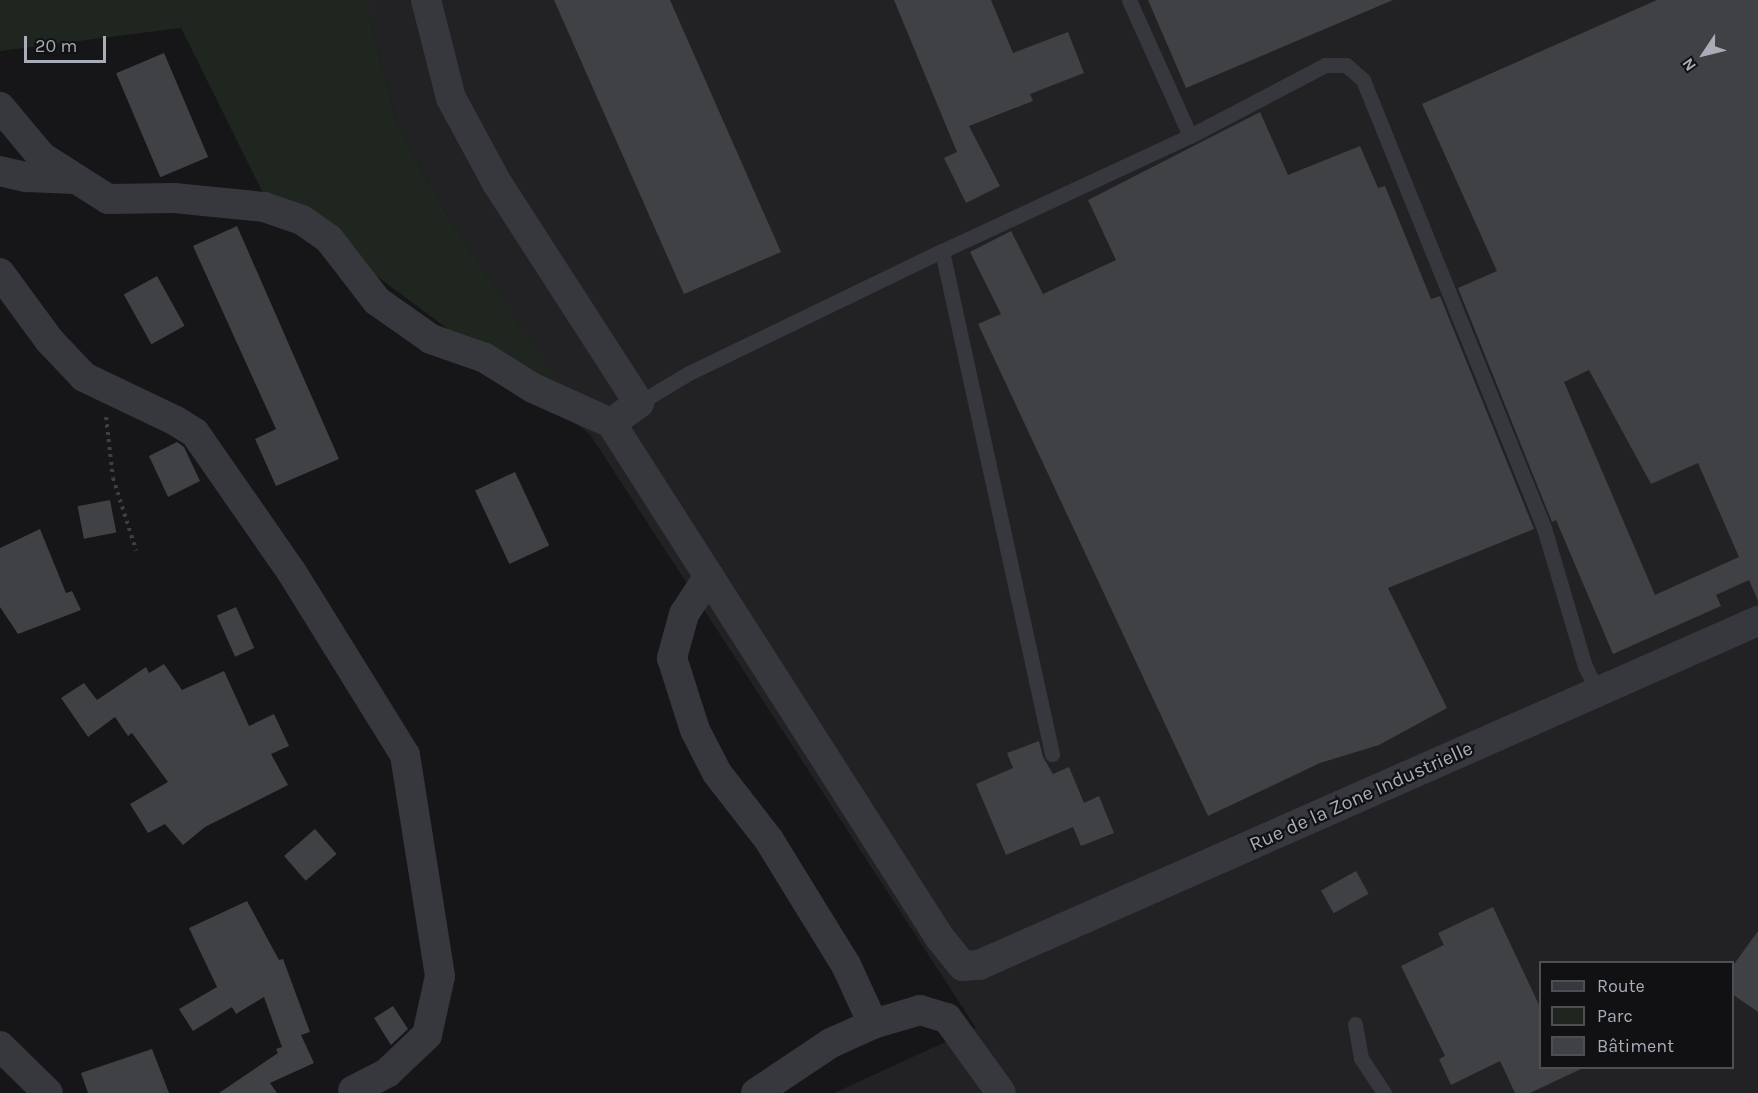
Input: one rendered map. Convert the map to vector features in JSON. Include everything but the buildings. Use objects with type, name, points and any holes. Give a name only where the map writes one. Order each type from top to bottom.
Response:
[{"type":"street","points":[[426,0],[451,98],[497,183],[639,403],[611,423]]},
{"type":"street","points":[[0,107],[42,157],[108,199],[174,198],[264,207],[302,220],[329,239],[377,301],[431,339],[484,358],[533,388],[611,423],[709,576],[684,614],[672,658],[695,730],[717,772],[769,840],[846,964],[873,1024]]},
{"type":"street","points":[[0,171],[27,177],[78,179]]},
{"type":"street","points":[[0,273],[49,340],[84,377],[176,421],[195,434],[291,571],[405,755],[440,976],[427,1035],[387,1073],[353,1090]]},
{"type":"street","name":"Rue de la Zone Industrielle","points":[[709,576],[940,938],[963,966],[979,965],[1758,621]]},
{"type":"street","points":[[756,1093],[831,1043],[873,1024],[920,1010],[947,1018],[1001,1093]]},
{"type":"street","points":[[0,1046],[48,1093]]},
{"type":"lane","points":[[1129,0],[1190,136]]},
{"type":"lane","points":[[639,403],[687,374],[942,250],[1190,136],[1325,65],[1346,65],[1363,80],[1544,528],[1585,666],[1598,691]]},
{"type":"lane","points":[[942,250],[1052,754]]},
{"type":"lane","points":[[1355,1024],[1361,1058],[1384,1093]]},
{"type":"path","points":[[84,377],[106,415],[112,478],[136,550]]},
{"type":"shaded area","points":[[369,0],[1758,0],[1758,1093],[834,1093],[976,1028],[444,210],[396,121],[369,15]]},
{"type":"green space","points":[[0,0],[369,0],[369,15],[396,121],[444,210],[591,435],[262,191],[181,28],[0,51]]}]
